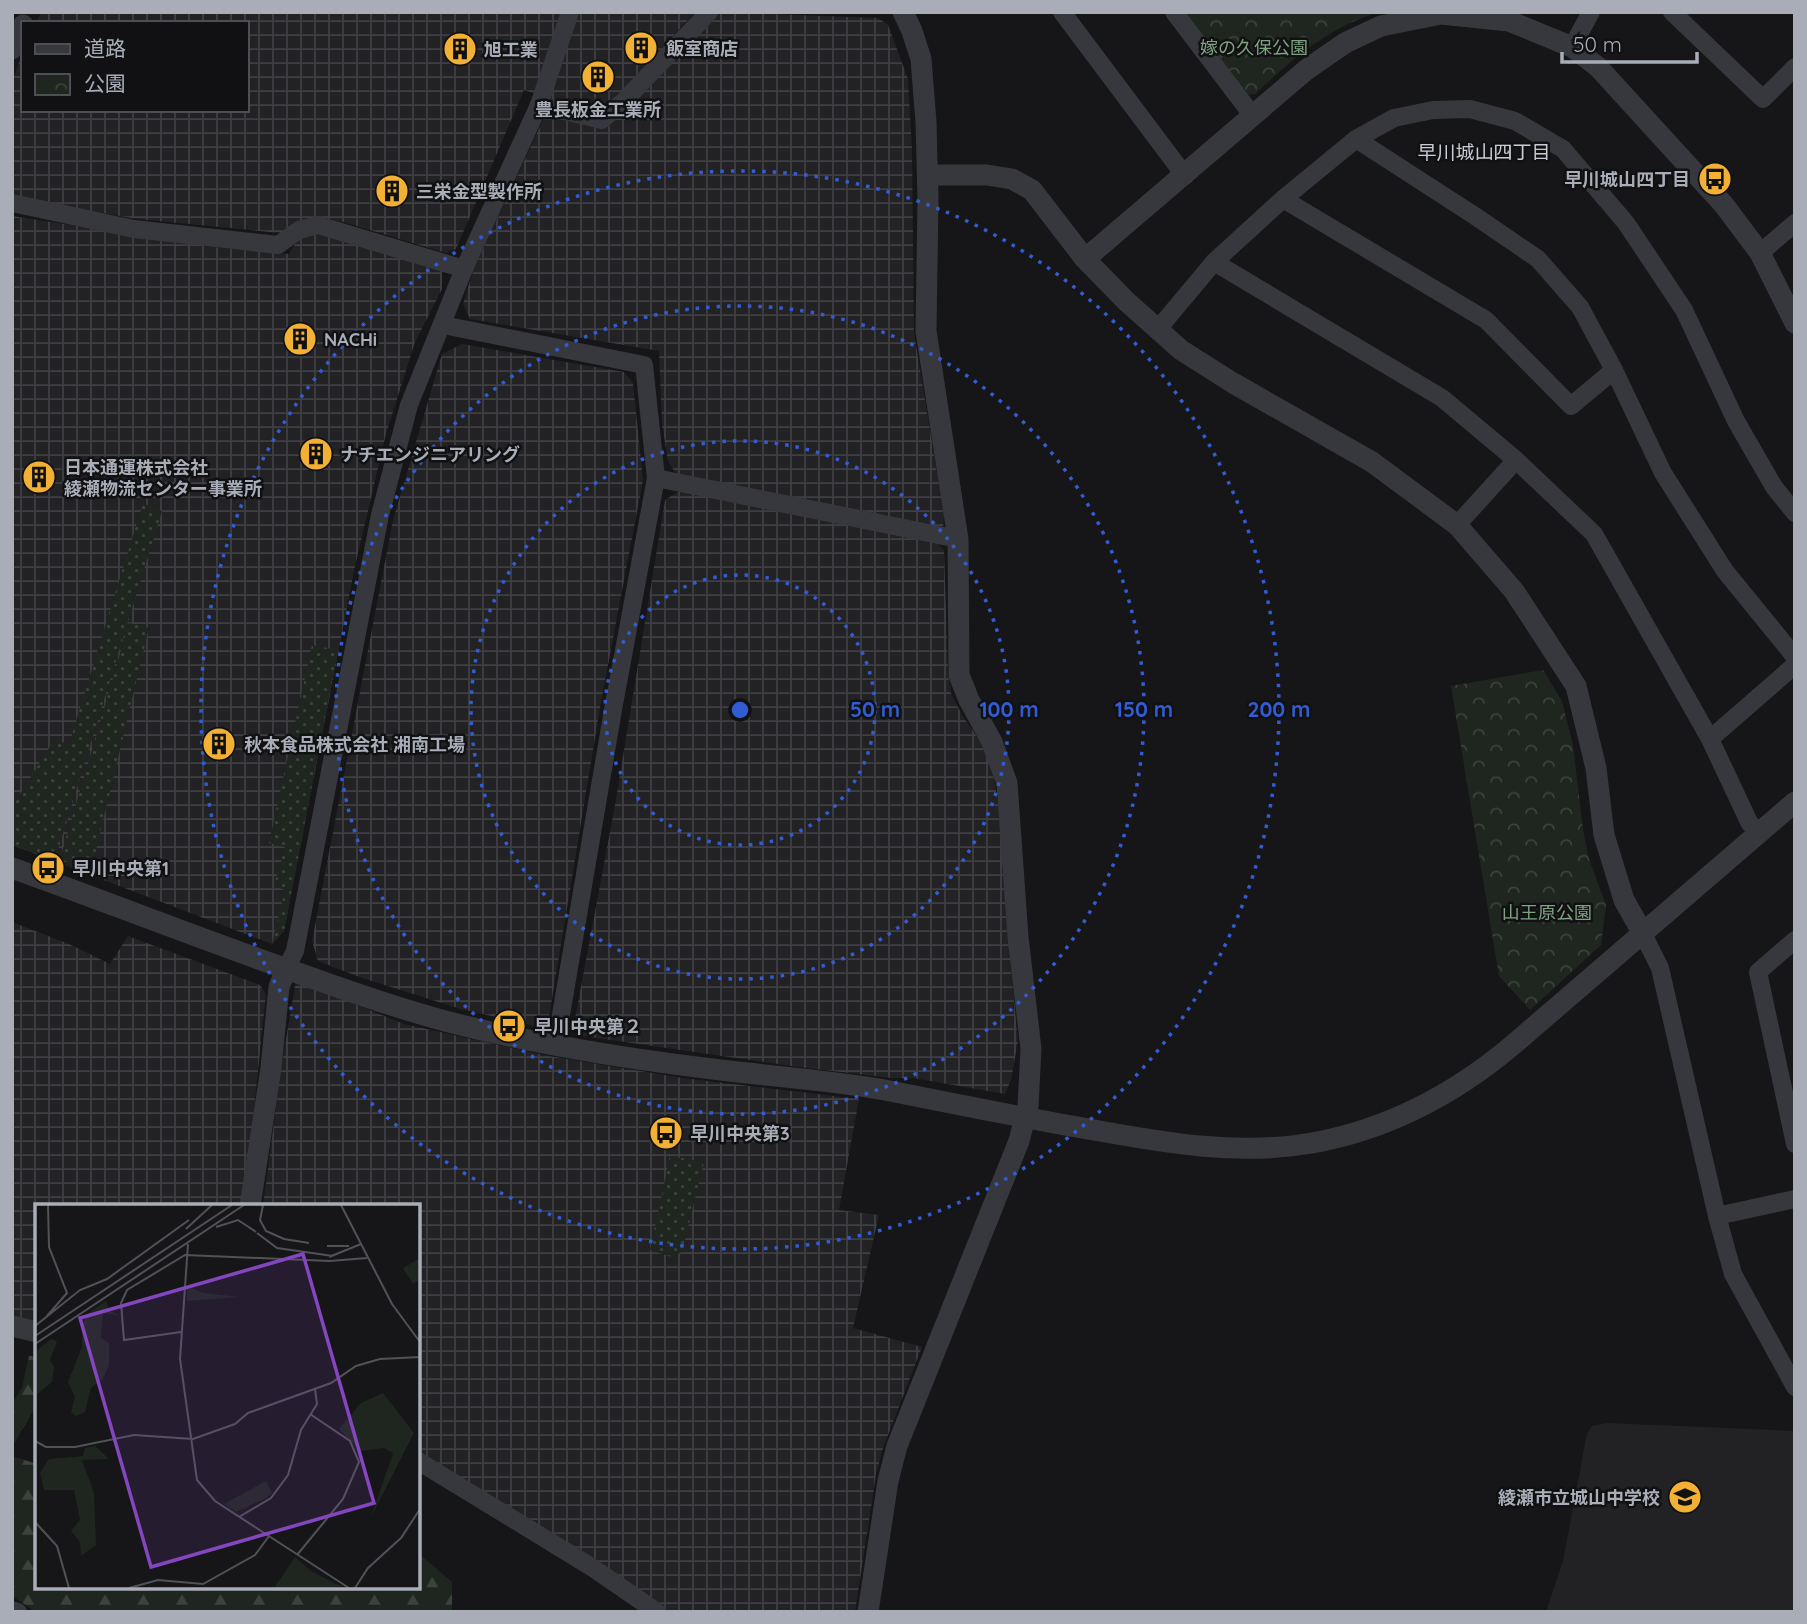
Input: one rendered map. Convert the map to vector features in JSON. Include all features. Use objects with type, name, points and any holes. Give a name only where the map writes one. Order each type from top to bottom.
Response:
[{"type":"street","points":[[250,1204],[271,1068],[279,987],[295,951],[380,514],[409,405],[464,269],[539,105],[570,12]]},
{"type":"street","points":[[539,105],[602,120],[624,101],[709,12]]},
{"type":"street","points":[[868,1612],[888,1481],[897,1446],[1019,1141],[1030,1093],[1031,1049],[1018,937],[1007,783],[992,742],[959,675],[958,539],[926,331],[928,175],[921,59],[903,12]]},
{"type":"street","points":[[1062,12],[1185,176]]},
{"type":"street","points":[[1174,12],[1252,116]]},
{"type":"street","points":[[1572,47],[1591,12]]},
{"type":"street","points":[[1672,12],[1763,99],[1795,67]]},
{"type":"street","points":[[1085,259],[1306,70],[1345,43],[1381,26],[1441,13],[1509,21],[1572,47],[1598,67],[1716,196],[1760,253],[1795,323]]},
{"type":"street","points":[[12,49],[21,29]]},
{"type":"street","points":[[1158,329],[1214,261],[1356,139],[1394,118],[1433,110],[1470,109],[1515,121],[1563,149],[1626,223],[1684,310],[1737,421],[1774,487],[1795,513]]},
{"type":"street","points":[[1356,139],[1538,259],[1580,307],[1615,370],[1662,473],[1725,571],[1795,657]]},
{"type":"street","points":[[928,175],[987,175],[1012,179],[1032,190],[1085,259],[1126,301],[1181,350],[1233,383],[1372,462],[1457,525],[1514,591],[1576,686],[1596,768],[1604,835],[1619,889],[1660,968],[1717,1216],[1733,1274],[1795,1387]]},
{"type":"street","points":[[1283,199],[1486,320],[1571,406],[1615,370]]},
{"type":"street","points":[[12,203],[134,229],[278,245],[299,230],[318,225],[464,269]]},
{"type":"street","points":[[1760,253],[1795,223]]},
{"type":"street","points":[[1214,261],[1442,398],[1516,460],[1594,534],[1710,739],[1749,822],[1758,833]]},
{"type":"street","points":[[443,325],[644,365],[656,478],[556,1044]]},
{"type":"street","points":[[1457,525],[1516,460]]},
{"type":"street","points":[[656,478],[958,539]]},
{"type":"street","points":[[1710,739],[1795,665]]},
{"type":"street","points":[[12,868],[286,970],[413,1013],[470,1028],[685,1066],[871,1088],[1198,1147],[1244,1149],[1314,1143],[1364,1130],[1409,1114],[1486,1068],[1795,802]]},
{"type":"street","points":[[1795,940],[1758,972],[1795,1144]]},
{"type":"street","points":[[1717,1216],[1795,1199]]},
{"type":"street","points":[[12,1326],[35,1332]]},
{"type":"street","points":[[420,1462],[593,1568],[657,1612]]},
{"type":"street","points":[[12,1610],[18,1612]]},
{"type":"shaded area","points":[[41,12],[695,12],[603,113],[596,115],[524,90],[456,249],[446,253],[343,222],[317,217],[293,223],[281,233],[137,219],[12,197],[12,81],[21,57],[21,112],[248,112],[248,21],[37,21]]},
{"type":"shaded area","points":[[717,12],[878,18],[888,25],[908,79],[912,150],[914,333],[944,515],[943,529],[676,474],[668,461],[662,424],[659,351],[470,319],[463,304],[473,271],[544,118],[556,113],[607,128]]},
{"type":"shaded area","points":[[12,216],[221,248],[289,254],[300,236],[317,234],[442,271],[442,289],[415,342],[386,434],[355,566],[284,931],[272,944],[12,845]]},
{"type":"shaded area","points":[[462,344],[624,372],[633,383],[643,480],[601,702],[549,1017],[535,1026],[461,1009],[362,978],[318,961],[312,941],[393,520],[442,354]]},
{"type":"shaded area","points":[[679,491],[937,543],[944,550],[948,675],[951,693],[982,744],[993,773],[1001,821],[1018,1041],[1011,1080],[1005,1094],[913,1078],[891,1078],[799,1067],[583,1036],[574,1024],[615,805],[665,500]]},
{"type":"shaded area","points":[[12,922],[69,944],[110,964],[128,936],[260,985],[266,994],[244,1204],[35,1204],[35,1322],[12,1316]]},
{"type":"shaded area","points":[[296,980],[404,1024],[549,1056],[683,1078],[859,1099],[839,1210],[879,1215],[853,1328],[922,1347],[883,1448],[876,1475],[855,1612],[665,1612],[420,1455],[420,1204],[263,1204]]},
{"type":"shaded area","name":"綾瀬市立城山中学校","points":[[1607,1423],[1795,1431],[1795,1612],[1546,1612],[1563,1561],[1587,1433],[1592,1426]]},
{"type":"green space","name":"嫁の久保公園","points":[[1185,12],[1379,12],[1327,35],[1298,56],[1255,94],[1246,95]]},
{"type":"green space","points":[[143,503],[162,511],[55,860],[12,845],[12,807],[54,740],[69,744]]},
{"type":"green space","points":[[129,623],[149,628],[91,871],[60,859]]},
{"type":"green space","points":[[312,645],[338,650],[284,931],[272,944],[285,890],[274,886],[285,847],[269,843]]},
{"type":"green space","name":"山王原公園","points":[[1543,670],[1562,701],[1573,745],[1589,859],[1606,905],[1601,945],[1530,1010],[1499,976],[1451,686]]},
{"type":"green space","points":[[670,1156],[704,1162],[682,1252],[671,1257],[650,1250]]},
{"type":"green space","points":[[29,1356],[35,1356],[35,1407],[12,1447],[12,1404],[22,1388]]},
{"type":"green space","points":[[12,1456],[35,1463],[35,1589],[420,1589],[420,1555],[452,1582],[452,1612],[36,1612],[12,1596]]},
{"type":"place","name":"飯室商店","points":[[641,48]]},
{"type":"place","name":"旭工業","points":[[460,49]]},
{"type":"place","name":"豊長板金工業所","points":[[598,77]]},
{"type":"place","name":"早川城山四丁目","points":[[1715,179]]},
{"type":"place","name":"三栄金型製作所","points":[[392,191]]},
{"type":"place","name":"NACHi","points":[[300,339]]},
{"type":"place","name":"ナチエンジニアリング","points":[[316,454]]},
{"type":"place","name":"日本通運株式会社 綾瀬物流センター事業所","points":[[39,477]]},
{"type":"place","name":"秋本食品株式会社 湘南工場","points":[[219,744]]},
{"type":"place","name":"早川中央第1","points":[[48,868]]},
{"type":"place","name":"早川中央第２","points":[[509,1026]]},
{"type":"place","name":"早川中央第3","points":[[666,1133]]},
{"type":"place","name":"綾瀬市立城山中学校","points":[[1685,1497]]},
{"type":"district","name":"早川城山四丁目","points":[[1484,152]]}]
